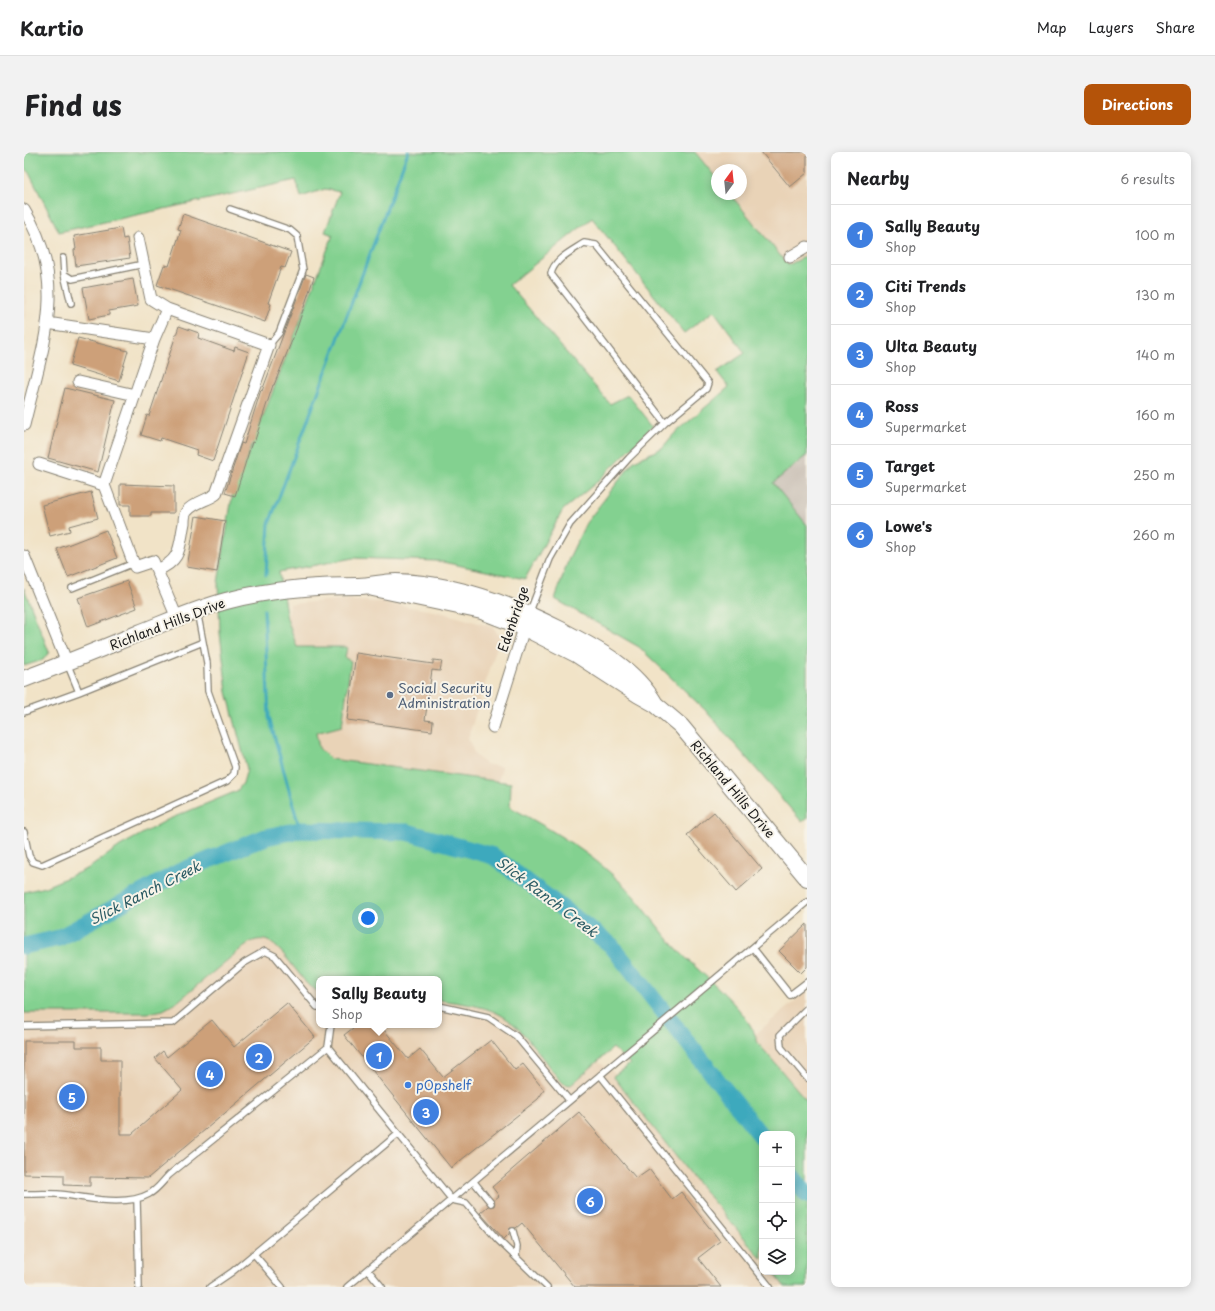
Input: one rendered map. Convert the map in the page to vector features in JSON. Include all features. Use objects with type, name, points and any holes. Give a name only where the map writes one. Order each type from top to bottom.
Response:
[{"type":"street","points":[[24,210],[40,242],[47,265],[50,288],[47,323],[24,425]]},
{"type":"street","points":[[138,238],[151,299],[167,309],[269,345],[216,494],[207,501],[193,505],[186,512],[176,557],[170,565],[156,570]]},
{"type":"street","points":[[790,257],[807,247]]},
{"type":"street","points":[[167,309],[154,339],[104,485],[135,567],[152,561],[177,618]]},
{"type":"street","points":[[47,323],[154,339]]},
{"type":"street","points":[[78,382],[135,395]]},
{"type":"street","points":[[39,464],[104,485]]},
{"type":"street","points":[[24,556],[67,663]]},
{"type":"street","name":"Richland Hills Drive","points":[[24,679],[197,610],[226,601],[289,589],[322,586],[362,586],[526,621],[655,704],[681,726],[807,878]]},
{"type":"street","name":"Edenbridge","points":[[493,727],[526,621]]},
{"type":"lane","points":[[230,209],[290,230],[297,236],[303,270],[279,333],[269,345]]},
{"type":"lane","name":"Edenbridge","points":[[526,621],[550,559],[570,524],[629,458],[665,423],[706,389],[708,383],[596,245],[584,243],[556,262],[552,268],[551,274],[665,423]]},
{"type":"lane","points":[[63,258],[64,274],[71,303]]},
{"type":"lane","points":[[64,274],[72,279],[144,264]]},
{"type":"lane","points":[[72,588],[134,563]]},
{"type":"lane","points":[[24,832],[29,856],[33,862],[42,865],[227,781],[234,774],[235,767],[208,691],[207,663],[197,610]]},
{"type":"lane","points":[[24,712],[79,692],[203,642]]},
{"type":"lane","points":[[67,663],[79,692]]},
{"type":"lane","points":[[347,1287],[807,902]]},
{"type":"lane","points":[[753,948],[790,995],[807,982]]},
{"type":"lane","points":[[24,1026],[173,1023],[244,963],[265,951],[275,956],[316,1006]]},
{"type":"lane","points":[[442,1007],[488,1017],[516,1036],[569,1100]]},
{"type":"lane","points":[[807,1008],[780,1035],[781,1046],[807,1078]]},
{"type":"lane","points":[[24,1194],[67,1195],[89,1199],[137,1199],[149,1194],[174,1171],[328,1047],[331,1028]]},
{"type":"lane","points":[[328,1047],[452,1200],[466,1202],[497,1239],[547,1287]]},
{"type":"lane","points":[[600,1075],[770,1287]]},
{"type":"lane","points":[[210,1287],[232,1272],[398,1134]]},
{"type":"lane","points":[[474,1182],[491,1203]]},
{"type":"lane","points":[[137,1199],[139,1287]]},
{"type":"lane","points":[[513,1231],[517,1246],[516,1257]]},
{"type":"lane","points":[[254,1254],[282,1287]]},
{"type":"lane","points":[[368,1270],[382,1287]]},
{"type":"shaded area","points":[[695,152],[807,152],[807,270],[788,265],[735,200],[747,200],[747,164],[711,164],[711,172]]},
{"type":"shaded area","points":[[24,259],[26,311],[24,321]]},
{"type":"shaded area","points":[[807,455],[807,525],[773,483]]},
{"type":"shaded area","points":[[338,600],[381,602],[439,612],[493,627],[500,637],[468,738],[475,755],[485,764],[502,767],[495,793],[323,769],[286,630],[290,604]]},
{"type":"shaded area","points":[[261,935],[280,942],[316,976],[316,1028],[442,1028],[442,994],[555,1032],[615,1073],[759,1250],[759,1275],[779,1275],[789,1287],[24,1287],[24,1007]]},
{"type":"shaded area","points":[[807,991],[807,1104],[752,1037]]},
{"type":"green space","points":[[24,152],[695,152],[711,172],[711,200],[735,200],[788,265],[807,256],[807,455],[773,483],[807,525],[807,818],[802,822],[705,710],[639,647],[555,599],[569,558],[586,523],[634,461],[662,448],[673,435],[729,387],[717,372],[745,353],[714,311],[684,333],[592,218],[509,285],[610,404],[628,395],[653,426],[597,482],[563,510],[525,579],[438,561],[353,558],[279,572],[287,619],[297,647],[347,647],[345,658],[351,661],[342,726],[316,733],[319,748],[330,759],[511,783],[510,807],[543,825],[574,845],[604,867],[618,880],[637,900],[673,945],[736,1006],[753,1030],[758,1043],[807,1101],[807,1287],[785,1287],[775,1275],[795,1275],[795,1131],[759,1131],[759,1255],[689,1173],[613,1076],[630,1064],[613,1048],[571,1085],[564,1084],[526,1037],[509,1020],[485,1008],[442,1000],[442,976],[316,976],[316,990],[309,986],[273,944],[268,941],[261,940],[251,942],[245,946],[176,1003],[163,1010],[149,1013],[24,1013],[24,892],[45,887],[89,868],[120,846],[167,820],[237,791],[243,783],[247,769],[227,692],[220,633],[218,583],[232,497],[333,235],[325,232],[340,192],[325,189],[301,197],[296,180],[59,232],[29,173],[24,168]]},
{"type":"green space","points":[[24,588],[49,652],[43,660],[24,666]]},
{"type":"building","points":[[761,152],[807,152],[807,173],[790,187]]},
{"type":"building","points":[[183,214],[291,252],[285,268],[281,267],[268,303],[271,304],[265,322],[157,285],[164,265],[169,266],[181,230],[178,229]]},
{"type":"building","points":[[121,228],[123,239],[127,238],[130,258],[76,266],[74,236]]},
{"type":"building","points":[[306,274],[314,277],[297,328],[273,385],[254,443],[252,442],[235,496],[225,493],[241,443],[244,444],[261,390],[262,391]]},
{"type":"building","points":[[133,279],[138,306],[109,311],[109,315],[89,319],[83,288]]},
{"type":"building","points":[[179,326],[199,333],[198,338],[234,351],[235,347],[249,352],[213,461],[196,455],[197,450],[161,438],[160,441],[141,435],[147,415],[149,416]]},
{"type":"building","points":[[78,338],[128,351],[119,381],[70,366]]},
{"type":"building","points":[[65,388],[115,400],[98,472],[48,458]]},
{"type":"building","points":[[120,484],[174,486],[174,513],[151,513],[151,516],[130,516],[130,505],[120,505]]},
{"type":"building","points":[[91,492],[98,518],[69,526],[70,531],[50,536],[42,505]]},
{"type":"building","points":[[196,516],[225,521],[217,572],[187,567]]},
{"type":"building","points":[[106,530],[117,558],[68,577],[57,549]]},
{"type":"building","points":[[127,581],[137,608],[88,627],[78,598]]},
{"type":"building","name":"Social Security Administration","points":[[356,653],[433,664],[433,660],[442,661],[440,671],[432,670],[425,720],[433,721],[432,731],[347,720]]},
{"type":"building","points":[[714,812],[762,869],[736,892],[687,835]]},
{"type":"building","points":[[807,924],[807,967],[801,973],[779,951]]},
{"type":"building","points":[[287,1003],[315,1037],[148,1178],[90,1177],[90,1186],[64,1185],[64,1175],[24,1174],[24,1041],[76,1041],[76,1047],[101,1047],[101,1060],[120,1060],[120,1134],[132,1134],[182,1090],[155,1058],[163,1051],[167,1057],[212,1020],[234,1047]]},
{"type":"building","points":[[353,1028],[382,1028],[408,1059],[420,1049],[443,1077],[491,1040],[515,1070],[523,1064],[544,1090],[538,1099],[451,1168],[344,1035]]},
{"type":"building","points":[[579,1112],[636,1178],[649,1169],[672,1199],[681,1192],[720,1241],[698,1258],[721,1287],[575,1287],[522,1223],[516,1228],[510,1228],[509,1234],[504,1239],[480,1213],[488,1206],[494,1206],[494,1200],[499,1196],[492,1187]]},
{"type":"waterway","points":[[266,575],[269,524],[408,152]]},
{"type":"waterway","points":[[264,610],[269,717],[300,830]]},
{"type":"waterway","name":"Slick Ranch Creek","points":[[24,946],[59,938],[179,872],[266,837],[300,830],[407,832],[493,856],[611,945],[759,1133]]},
{"type":"waterway","name":"Slick Ranch Creek","points":[[795,1180],[807,1195]]},
{"type":"place","name":"Social Security Administration","points":[[390,695]]},
{"type":"place","name":"Sally Beauty","points":[[379,1056]]},
{"type":"place","name":"Citi Trends","points":[[259,1057]]},
{"type":"place","name":"Ross","points":[[210,1074]]},
{"type":"place","name":"pOpshelf","points":[[408,1085]]},
{"type":"place","name":"Target","points":[[72,1097]]},
{"type":"place","name":"Ulta Beauty","points":[[426,1112]]},
{"type":"place","name":"Lowe's","points":[[590,1201]]}]
